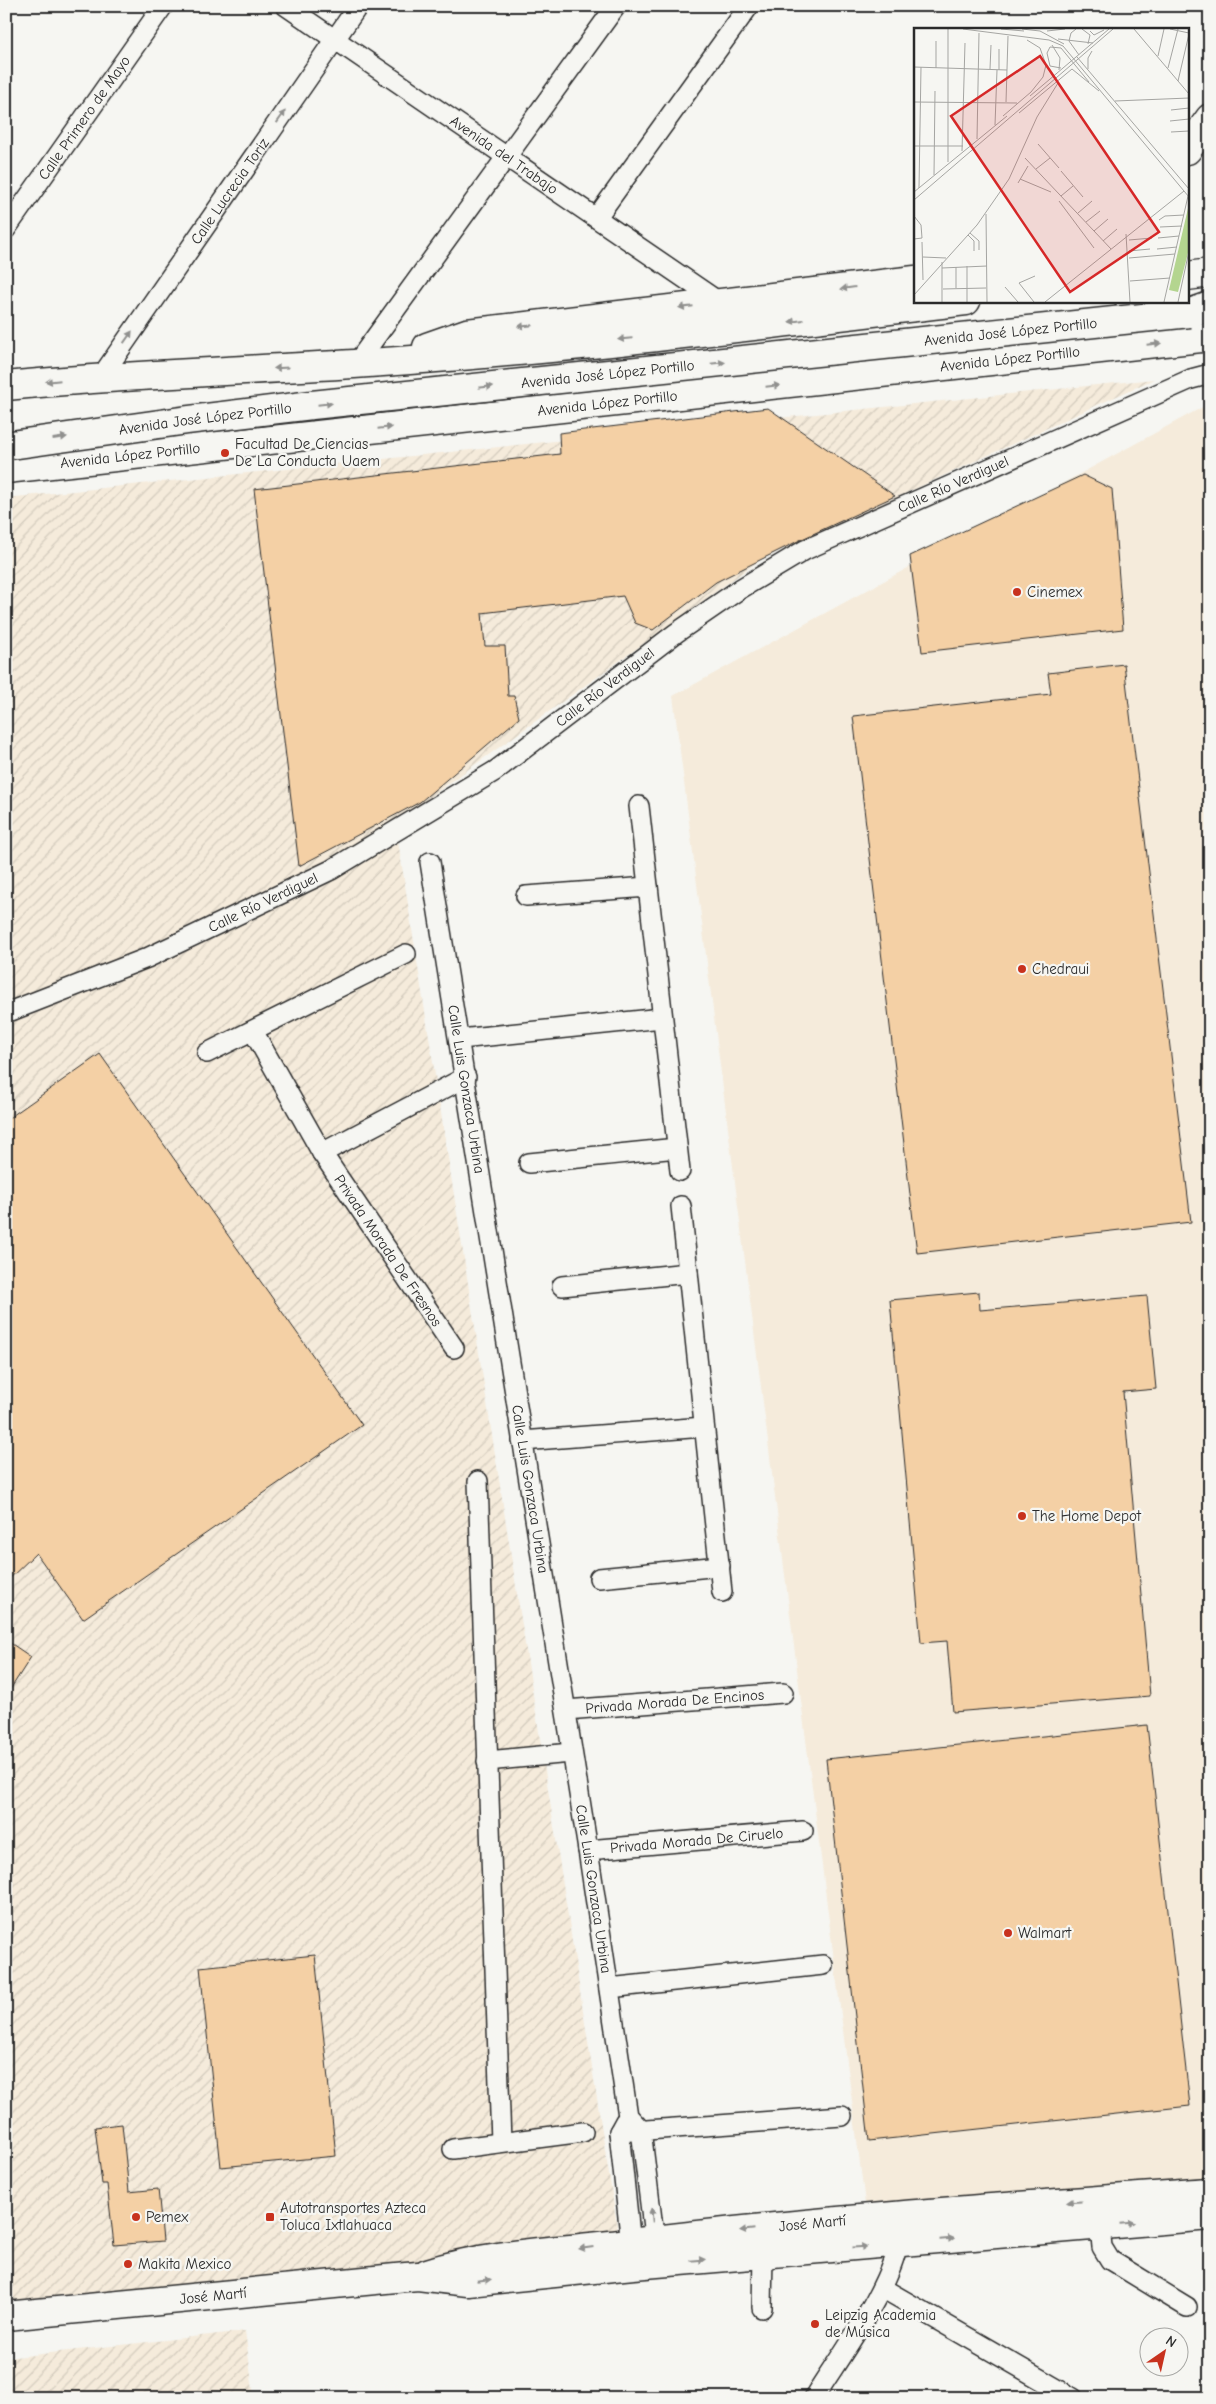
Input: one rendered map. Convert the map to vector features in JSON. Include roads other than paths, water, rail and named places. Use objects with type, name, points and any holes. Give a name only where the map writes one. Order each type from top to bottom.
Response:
[{"type":"main road","points":[[1188,149],[1210,118]]},
{"type":"main road","points":[[1188,276],[1210,273]]},
{"type":"main road","points":[[399,360],[437,342],[467,333],[722,304],[908,278]]},
{"type":"main road","points":[[6,386],[101,377],[356,364],[691,333],[957,302]]},
{"type":"main road","points":[[1088,350],[1110,345],[1122,336],[1130,322],[1130,302]]},
{"type":"main road","name":"Avenida José López Portillo","points":[[8,453],[188,420],[312,405],[1203,310]]},
{"type":"main road","name":"Avenida López Portillo","points":[[8,453],[1210,338]]},
{"type":"main road","name":"José Martí","points":[[644,2253],[900,2215],[1210,2192]]},
{"type":"main road","name":"José Martí","points":[[6,2316],[418,2276],[466,2262],[644,2253],[763,2254],[899,2244],[1210,2216]]},
{"type":"street","name":"Calle Primero de Mayo","points":[[6,229],[163,6]]},
{"type":"street","name":"Avenida del Trabajo","points":[[286,6],[722,304]]},
{"type":"street","name":"Calle Lucrecia Toriz","points":[[101,377],[358,6]]},
{"type":"street","points":[[356,364],[616,6]]},
{"type":"street","points":[[597,217],[749,6]]},
{"type":"street","name":"Calle Río Verdiguel","points":[[6,1013],[147,958],[331,870],[495,771],[676,634],[740,589],[806,550],[1191,379],[1210,374]]},
{"type":"street","points":[[639,806],[680,1170]]},
{"type":"street","name":"Calle Luis Gonzaca Urbina","points":[[430,862],[460,1039],[566,1710],[571,1753],[588,1850],[630,2126],[644,2253]]},
{"type":"street","points":[[526,896],[648,887]]},
{"type":"street","points":[[207,1053],[406,954]]},
{"type":"street","points":[[460,1039],[662,1018]]},
{"type":"street","name":"Privada Morada De Fresnos","points":[[252,1031],[322,1153],[454,1348]]},
{"type":"street","points":[[322,1153],[466,1077]]},
{"type":"street","points":[[529,1163],[677,1148]]},
{"type":"street","points":[[681,1206],[722,1592]]},
{"type":"street","points":[[562,1286],[688,1273]]},
{"type":"street","points":[[522,1441],[704,1427]]},
{"type":"street","points":[[478,1481],[501,2142]]},
{"type":"street","points":[[598,1578],[720,1566]]},
{"type":"street","name":"Privada Morada De Encinos","points":[[566,1710],[783,1693]]},
{"type":"street","points":[[487,1761],[571,1753]]},
{"type":"street","name":"Privada Morada De Ciruelo","points":[[588,1850],[803,1831]]},
{"type":"street","points":[[609,1988],[823,1965]]},
{"type":"street","points":[[630,2126],[842,2116]]},
{"type":"street","points":[[453,2149],[583,2132]]},
{"type":"street","points":[[822,2395],[882,2288],[899,2244],[900,2215]]},
{"type":"street","points":[[1100,2226],[1102,2247],[1110,2260],[1187,2307]]},
{"type":"street","points":[[762,2308],[763,2254]]},
{"type":"street","points":[[882,2288],[1073,2398]]},
{"type":"place","name":"Facultad De Ciencias De La Conducta Uaem","points":[[225,453]]},
{"type":"place","name":"Cinemex","points":[[1017,592]]},
{"type":"place","name":"Chedraui","points":[[1022,969]]},
{"type":"place","name":"The Home Depot","points":[[1022,1516]]},
{"type":"place","name":"Walmart","points":[[1008,1933]]},
{"type":"place","name":"Pemex","points":[[136,2217]]},
{"type":"place","name":"Autotransportes Azteca Toluca Ixtlahuaca","points":[[270,2217]]},
{"type":"place","name":"Makita Mexico","points":[[128,2264]]},
{"type":"place","name":"Leipzig Academia de Música","points":[[815,2324]]}]
